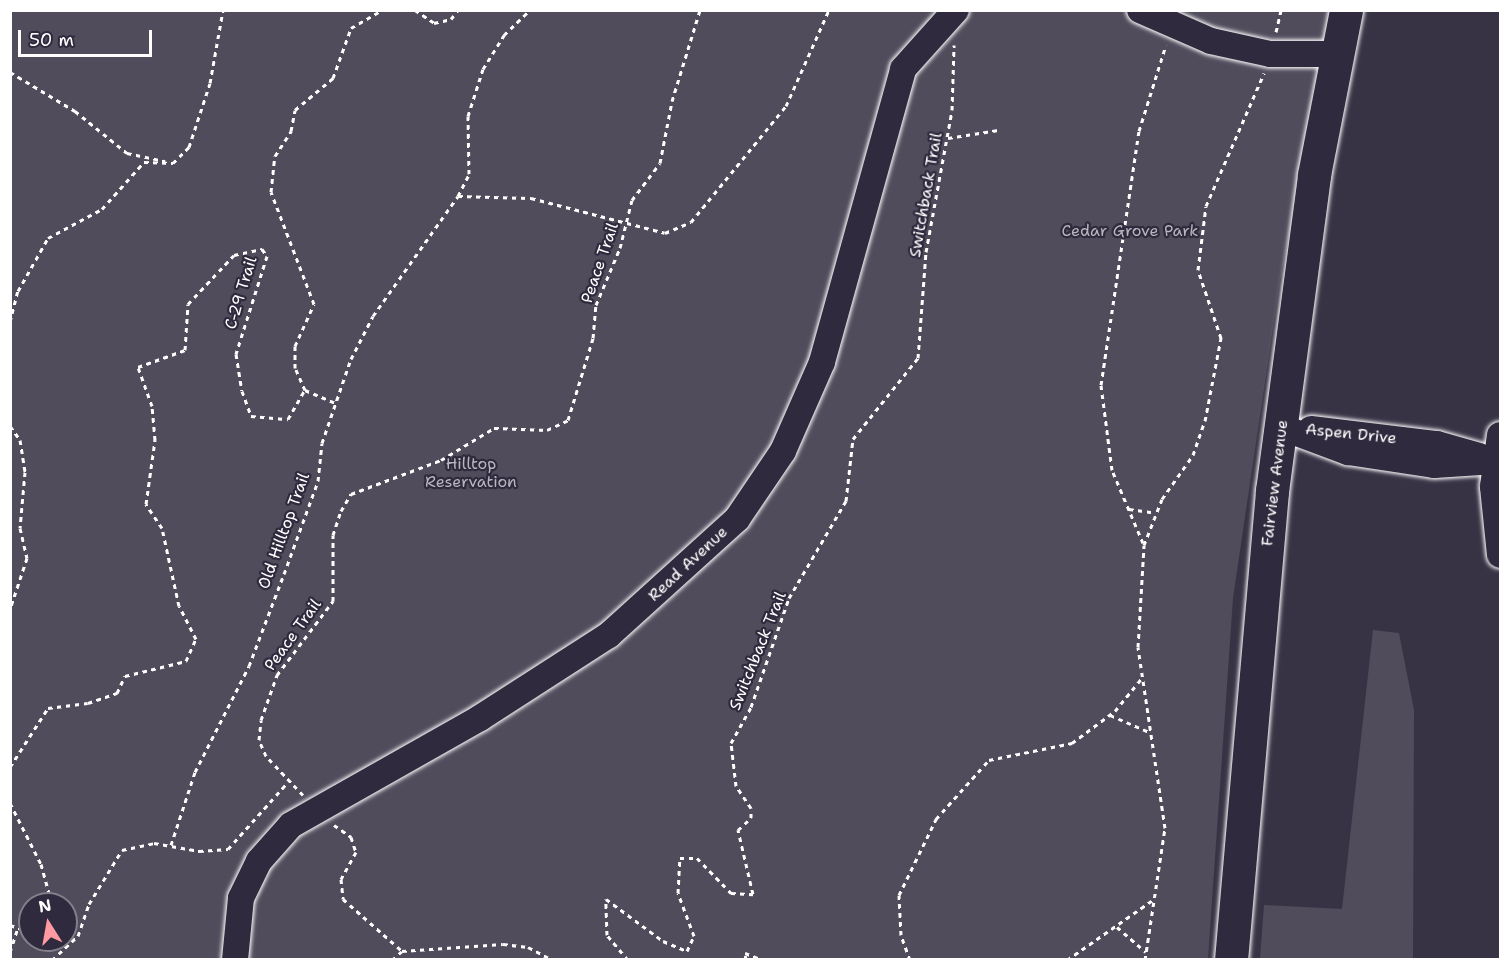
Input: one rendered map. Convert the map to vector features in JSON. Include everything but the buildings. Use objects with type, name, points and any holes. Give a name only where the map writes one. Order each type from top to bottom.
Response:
[{"type":"main road","name":"Fairview Avenue","points":[[1231,960],[1281,427],[1314,175],[1346,10]]},
{"type":"street","points":[[1140,10],[1211,41],[1270,54],[1338,54]]},
{"type":"street","name":"Read Avenue","points":[[235,960],[241,898],[259,861],[291,825],[318,807],[480,718],[609,635],[737,519],[783,451],[822,362],[903,69],[955,22]]},
{"type":"street","name":"Aspen Drive","points":[[1281,427],[1437,444],[1496,461]]},
{"type":"street","points":[[1500,435],[1496,461],[1495,532],[1500,555]]},
{"type":"path","points":[[173,163],[193,136],[223,10]]},
{"type":"path","points":[[336,403],[305,390],[295,368],[295,346],[314,304],[271,192],[275,156],[291,131],[295,110],[333,78],[351,28],[382,10]]},
{"type":"path","points":[[415,10],[434,23],[451,19],[458,10]]},
{"type":"path","name":"Old Hilltop Trail","points":[[171,845],[195,772],[249,666],[318,481],[322,443],[336,403],[373,316],[458,196],[469,174],[468,116],[483,69],[504,35],[530,10]]},
{"type":"path","name":"Peace Trail","points":[[402,951],[343,899],[341,879],[356,852],[351,837],[287,783],[259,740],[261,720],[277,675],[333,601],[333,535],[340,511],[351,494],[441,460],[494,428],[547,430],[568,420],[593,338],[596,305],[626,226],[632,200],[660,163],[677,81],[700,10]]},
{"type":"path","points":[[458,196],[531,198],[626,226],[665,233],[691,222],[786,106],[829,10]]},
{"type":"path","points":[[1273,42],[1281,10]]},
{"type":"path","name":"Switchback Trail","points":[[628,960],[607,934],[606,899],[663,941],[687,951],[694,936],[678,893],[680,858],[698,858],[731,893],[753,894],[738,830],[751,818],[751,808],[736,786],[731,743],[752,707],[789,598],[846,501],[853,439],[918,358],[926,252],[948,138],[955,22]]},
{"type":"path","points":[[1144,545],[1112,470],[1106,434],[1104,345],[1139,131],[1170,34]]},
{"type":"path","points":[[1145,960],[1165,816],[1149,732],[1142,679],[1137,611],[1144,545],[1156,513],[1193,455],[1205,421],[1221,338],[1198,270],[1206,206],[1267,64]]},
{"type":"path","points":[[10,72],[75,111],[127,153],[173,163]]},
{"type":"path","points":[[948,138],[998,130]]},
{"type":"path","points":[[10,322],[18,291],[48,238],[102,209],[144,162],[173,163]]},
{"type":"path","name":"C-29 Trail","points":[[10,767],[48,708],[88,703],[117,693],[125,676],[186,661],[196,639],[178,606],[162,528],[146,504],[155,440],[152,406],[138,367],[186,351],[188,304],[234,255],[262,249],[267,256],[236,354],[251,416],[288,419],[305,390]]},
{"type":"path","points":[[10,426],[20,440],[25,472],[20,528],[27,558],[10,609]]},
{"type":"path","points":[[1128,509],[1156,513]]},
{"type":"path","points":[[910,960],[901,935],[899,895],[936,819],[989,760],[1062,747],[1110,715],[1142,679]]},
{"type":"path","points":[[1110,715],[1149,732]]},
{"type":"path","points":[[78,936],[89,904],[122,850],[138,844],[171,845],[200,851],[228,849],[287,783]]},
{"type":"path","points":[[10,803],[41,864],[49,892]]},
{"type":"path","points":[[1067,960],[1155,899]]},
{"type":"path","points":[[10,925],[18,928],[10,952]]},
{"type":"path","points":[[1117,927],[1146,952]]},
{"type":"path","points":[[392,960],[402,951],[469,951],[503,944],[528,947],[552,960]]},
{"type":"path","points":[[746,960],[746,952],[763,960]]},
{"type":"green space","name":"Hilltop Reservation","points":[[10,11],[1333,11],[1280,280],[1233,598],[1208,959],[11,959]]},
{"type":"green space","points":[[1373,630],[1399,633],[1414,710],[1413,959],[1260,959],[1264,905],[1342,909]]},
{"type":"park label","name":"Cedar Grove Park","points":[[1130,231]]}]
